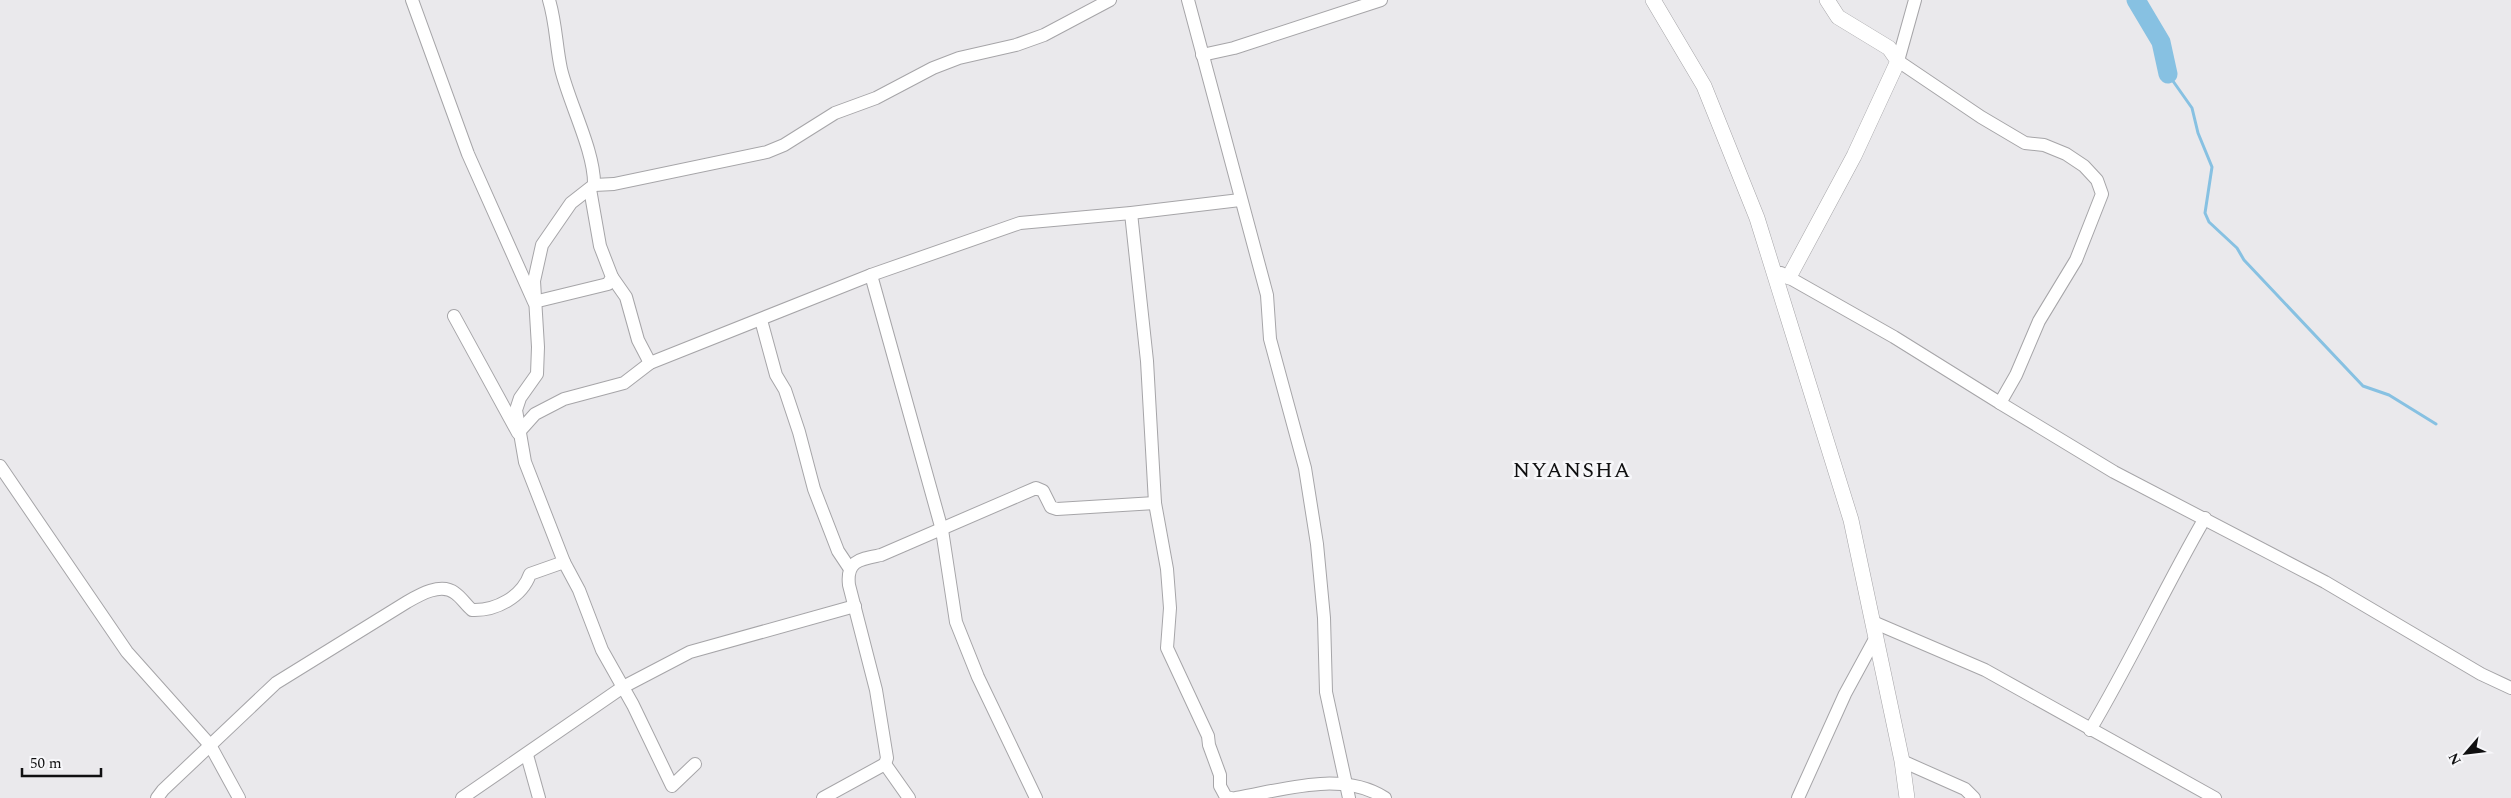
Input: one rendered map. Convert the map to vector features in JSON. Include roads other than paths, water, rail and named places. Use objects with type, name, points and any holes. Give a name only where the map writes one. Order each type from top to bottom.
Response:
[{"type":"street","points":[[412,0],[468,154],[534,302]]},
{"type":"street","points":[[549,0],[561,68],[594,177],[592,187],[600,246],[612,277],[626,297],[638,340],[650,363]]},
{"type":"street","points":[[678,798],[623,687],[602,650],[579,590],[564,562],[525,462],[518,433],[516,410],[520,398],[537,374],[534,281],[542,245],[571,203],[592,187],[767,152],[784,145],[836,113],[876,98],[933,68],[959,58],[1016,45],[1044,35],[1110,0]]},
{"type":"street","points":[[1188,0],[1240,200],[1267,295],[1270,339],[1305,468],[1317,544],[1324,618],[1326,692],[1349,798]]},
{"type":"street","points":[[1202,54],[1234,48],[1381,0]]},
{"type":"street","points":[[1653,0],[1704,86],[1755,210],[1851,520],[1902,761],[1907,798]]},
{"type":"street","points":[[1827,0],[1838,17],[1889,48],[1898,61],[1981,117],[2025,143],[2044,145],[2066,154],[2084,166],[2097,180],[2102,194],[2076,260],[2039,321],[2016,375],[2000,403]]},
{"type":"street","points":[[1789,278],[1854,156],[1898,61],[1915,0]]},
{"type":"street","points":[[518,433],[535,414],[542,410],[564,399],[624,383],[650,363],[761,320],[870,274],[1020,223],[1131,213],[1240,200]]},
{"type":"street","points":[[1131,213],[1147,361],[1155,502],[1167,570],[1169,598],[1167,648],[1208,736],[1209,745],[1220,775],[1222,793],[1230,798]]},
{"type":"street","points":[[1773,267],[1789,278],[1894,337],[2114,472],[2325,582],[2481,674],[2511,688]]},
{"type":"street","points":[[870,274],[942,530],[956,622],[969,650],[978,677],[1036,798]]},
{"type":"street","points":[[534,302],[608,284],[612,277]]},
{"type":"street","points":[[454,316],[518,433]]},
{"type":"street","points":[[761,320],[776,375],[785,390],[799,432],[814,488],[838,551],[850,569],[850,585],[854,606],[876,690],[888,751],[885,764],[909,798]]},
{"type":"street","points":[[0,466],[127,652],[210,745],[239,798]]},
{"type":"street","points":[[850,569],[867,558],[881,556],[1036,488],[1043,491],[1051,507],[1057,510],[1155,502]]},
{"type":"street","points":[[2090,730],[2124,673],[2185,552],[2205,518]]},
{"type":"street","points":[[157,798],[162,790],[276,683],[420,594],[440,589],[450,590],[472,610],[484,610],[517,595],[526,584],[530,574],[564,562]]},
{"type":"street","points":[[462,798],[623,687],[690,652],[854,606]]},
{"type":"street","points":[[1873,622],[1985,670],[2214,798]]},
{"type":"street","points":[[1798,798],[1845,694],[1876,637]]},
{"type":"street","points":[[526,755],[539,798]]},
{"type":"street","points":[[1902,761],[1965,789],[1974,798]]},
{"type":"street","points":[[672,786],[695,764]]},
{"type":"street","points":[[823,798],[885,764]]},
{"type":"street","points":[[1236,798],[1308,784],[1347,784],[1385,798]]},
{"type":"waterway","points":[[2136,0],[2161,42],[2168,74]]},
{"type":"waterway","points":[[2168,74],[2192,108],[2198,133],[2212,167],[2205,213],[2209,222],[2237,248],[2244,260],[2363,386],[2389,395],[2436,424]]},
{"type":"district","name":"NYANSHA","points":[[1572,470]]}]
